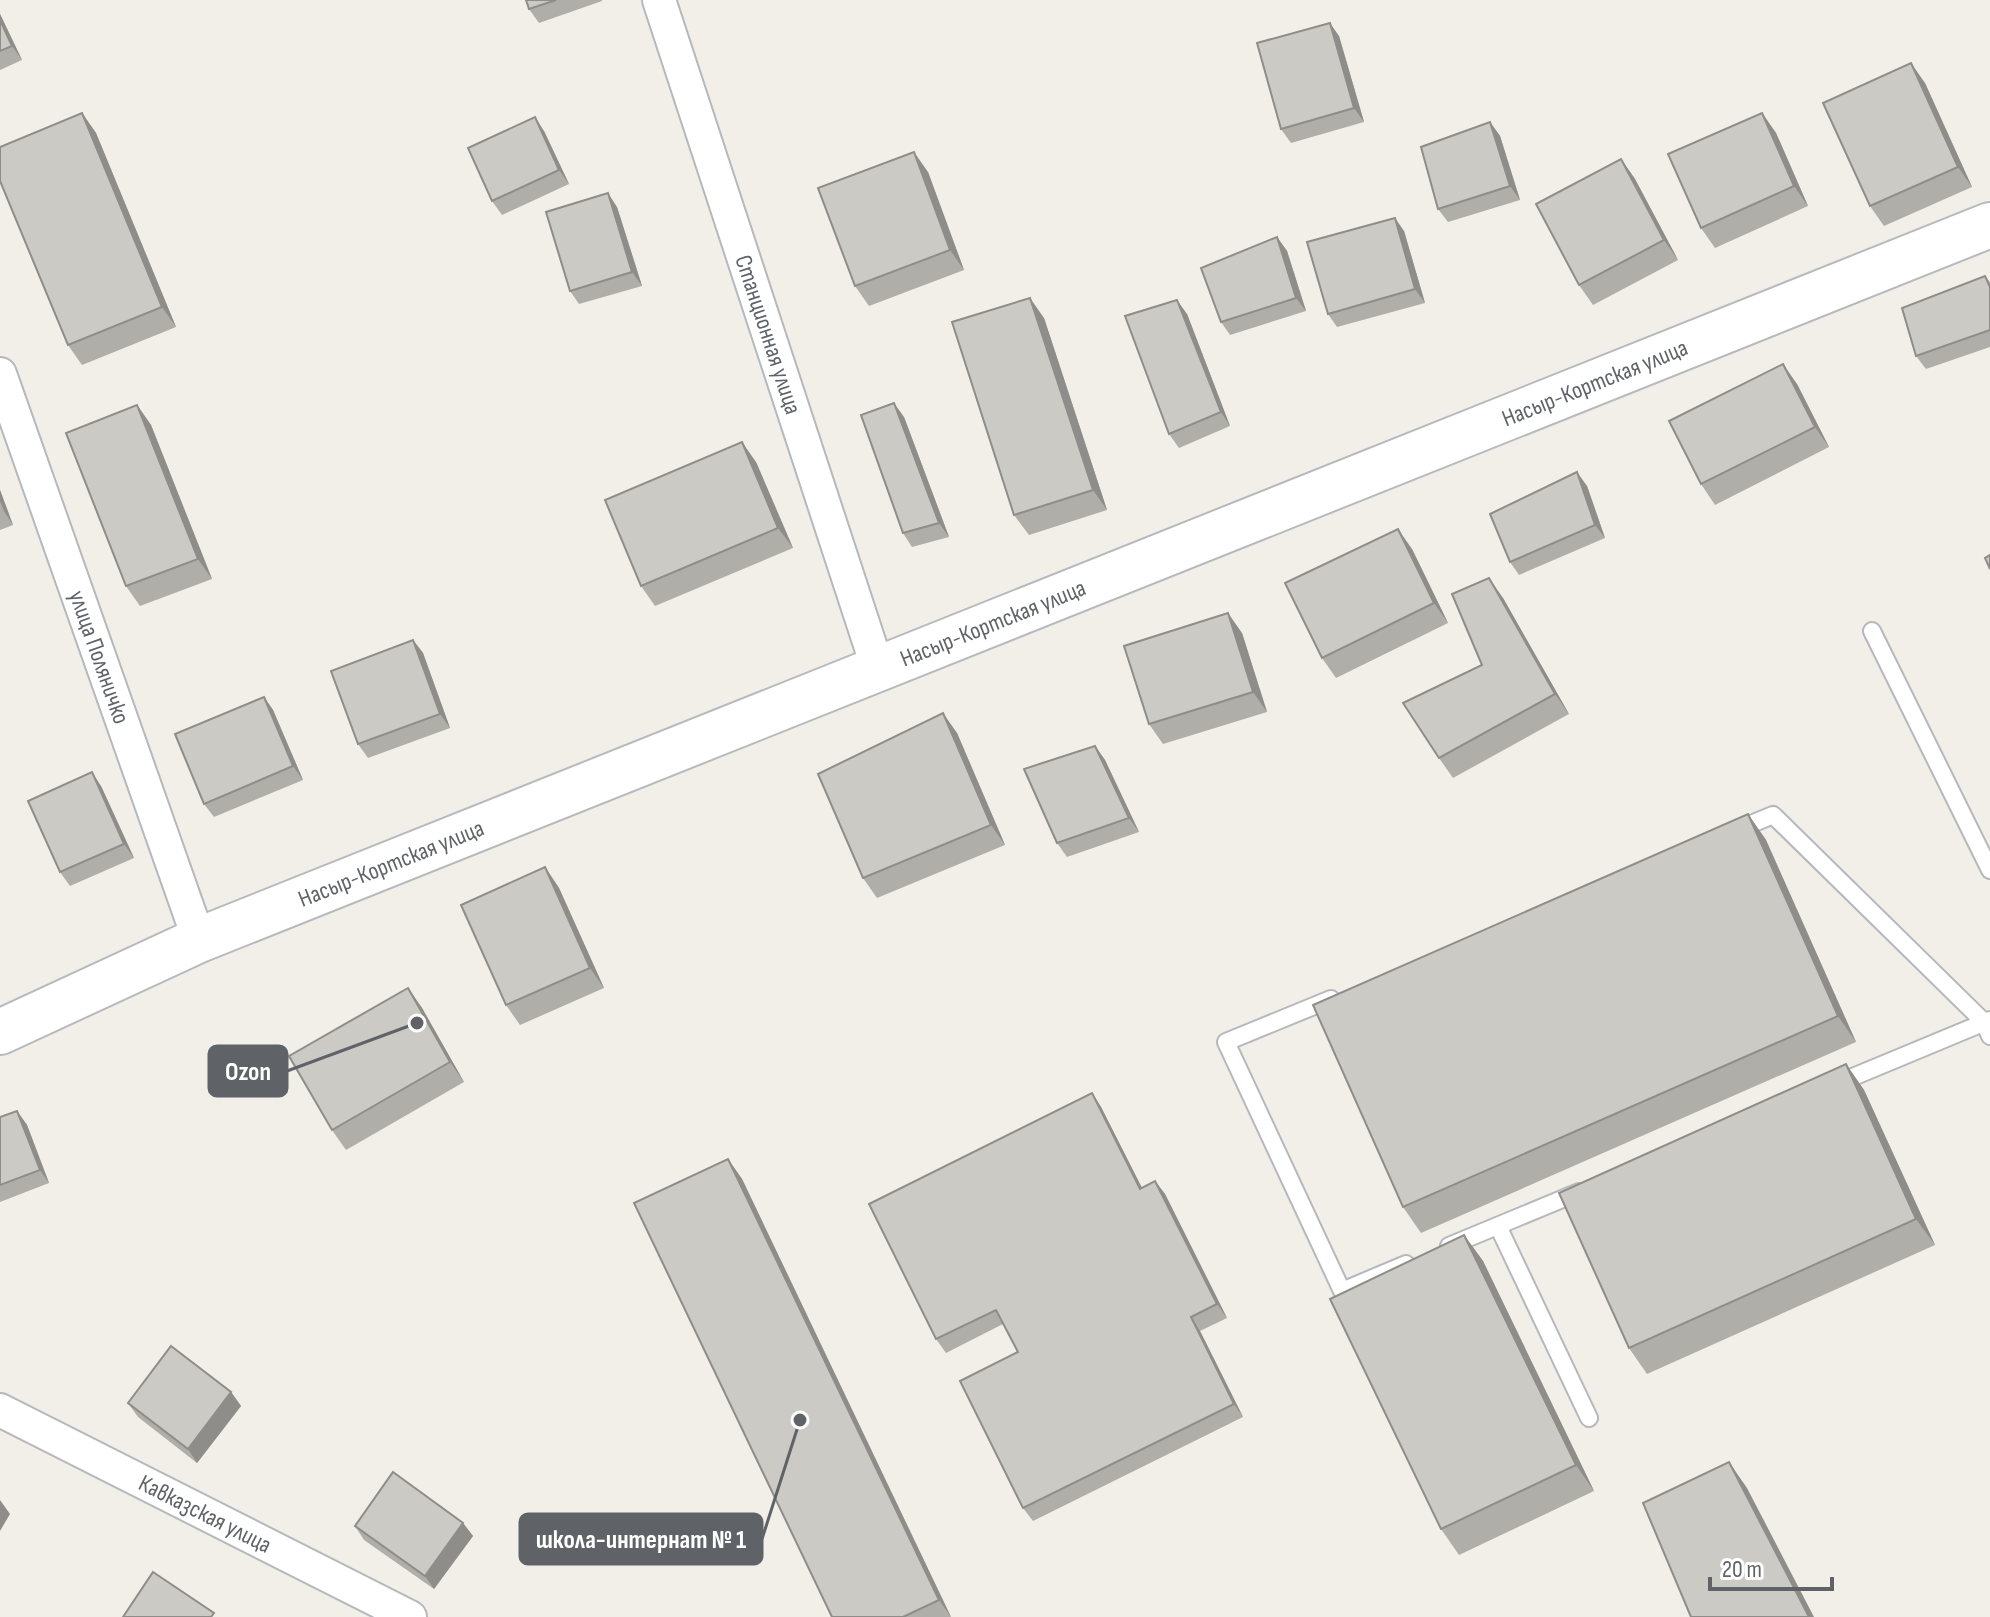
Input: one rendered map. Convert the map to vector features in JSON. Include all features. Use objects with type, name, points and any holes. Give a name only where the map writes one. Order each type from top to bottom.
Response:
[{"type":"street","name":"Станционная улица","points":[[659,0],[878,669]]},
{"type":"street","name":"Насыр-Кортская улица","points":[[0,1032],[199,940],[1990,225]]},
{"type":"street","name":"улица Поляничко","points":[[0,374],[199,940]]},
{"type":"street","name":"Кавказская улица","points":[[0,1410],[410,1617]]},
{"type":"lane","points":[[1872,631],[1990,870]]},
{"type":"lane","points":[[1728,833],[1773,815],[1988,1026],[1822,1090]]},
{"type":"lane","points":[[1344,993],[1226,1042],[1342,1291],[1601,1182]]},
{"type":"lane","points":[[1498,1226],[1589,1418]]},
{"type":"building","points":[[526,0],[556,0],[529,9]]},
{"type":"building","points":[[0,20],[12,46],[0,51]]},
{"type":"building","points":[[1330,23],[1354,108],[1281,129],[1257,43]]},
{"type":"building","points":[[1911,63],[1958,167],[1870,206],[1823,103]]},
{"type":"building","points":[[82,113],[162,307],[68,345],[0,181],[0,147]]},
{"type":"building","points":[[1762,113],[1794,186],[1701,228],[1668,154]]},
{"type":"building","points":[[535,117],[559,170],[492,201],[468,148]]},
{"type":"building","points":[[1490,122],[1510,186],[1438,209],[1421,147]]},
{"type":"building","points":[[914,152],[950,250],[855,286],[818,188]]},
{"type":"building","points":[[1621,159],[1664,240],[1579,285],[1536,204]]},
{"type":"building","points":[[608,193],[632,272],[570,291],[546,212]]},
{"type":"building","points":[[1395,218],[1415,289],[1328,314],[1307,242]]},
{"type":"building","points":[[1277,237],[1296,298],[1221,322],[1201,268]]},
{"type":"building","points":[[1985,276],[1990,287],[1990,330],[1916,356],[1902,308]]},
{"type":"building","points":[[1030,298],[1093,490],[1014,515],[952,322]]},
{"type":"building","points":[[1177,300],[1221,412],[1169,434],[1125,316]]},
{"type":"building","points":[[1783,364],[1815,427],[1701,484],[1669,421]]},
{"type":"building","points":[[894,403],[939,523],[903,533],[861,415]]},
{"type":"building","points":[[137,405],[198,559],[126,586],[66,433]]},
{"type":"building","points":[[742,442],[778,528],[641,586],[605,500]]},
{"type":"building","points":[[1577,472],[1595,525],[1510,562],[1490,514]]},
{"type":"building","points":[[1398,529],[1434,603],[1322,658],[1285,583]]},
{"type":"building","points":[[1489,578],[1555,694],[1439,758],[1403,703],[1482,665],[1452,594]]},
{"type":"building","points":[[1228,613],[1253,692],[1149,724],[1124,646]]},
{"type":"building","points":[[413,640],[440,714],[358,744],[331,671]]},
{"type":"building","points":[[264,697],[293,766],[204,804],[175,734]]},
{"type":"building","points":[[943,713],[991,825],[863,878],[818,774]]},
{"type":"building","points":[[1095,746],[1129,818],[1057,843],[1024,769]]},
{"type":"building","points":[[92,772],[124,844],[60,872],[28,801]]},
{"type":"building","points":[[1748,814],[1838,1016],[1403,1207],[1313,1005]]},
{"type":"building","points":[[545,867],[590,968],[506,1005],[461,905]]},
{"type":"building","points":[[408,988],[450,1062],[332,1130],[289,1056]]},
{"type":"building","points":[[1846,1064],[1916,1219],[1629,1348],[1559,1193]]},
{"type":"building","points":[[1092,1093],[1140,1189],[1155,1181],[1217,1304],[1191,1317],[1234,1404],[1023,1508],[960,1381],[1018,1352],[996,1310],[936,1339],[869,1204]]},
{"type":"building","points":[[17,1111],[40,1170],[0,1185],[0,1117]]},
{"type":"building","points":[[728,1159],[939,1600],[903,1617],[832,1617],[634,1203]]},
{"type":"building","points":[[1464,1235],[1576,1465],[1441,1529],[1330,1299]]},
{"type":"building","points":[[171,1346],[231,1392],[188,1449],[128,1403]]},
{"type":"building","points":[[1729,1462],[1809,1617],[1691,1617],[1643,1503]]},
{"type":"building","points":[[393,1472],[463,1523],[425,1576],[355,1526]]},
{"type":"building","points":[[153,1572],[214,1613],[211,1617],[123,1617]]},
{"type":"place","name":"Ozon","points":[[417,1023]]},
{"type":"place","name":"школа-интернат № 1","points":[[800,1420]]}]
